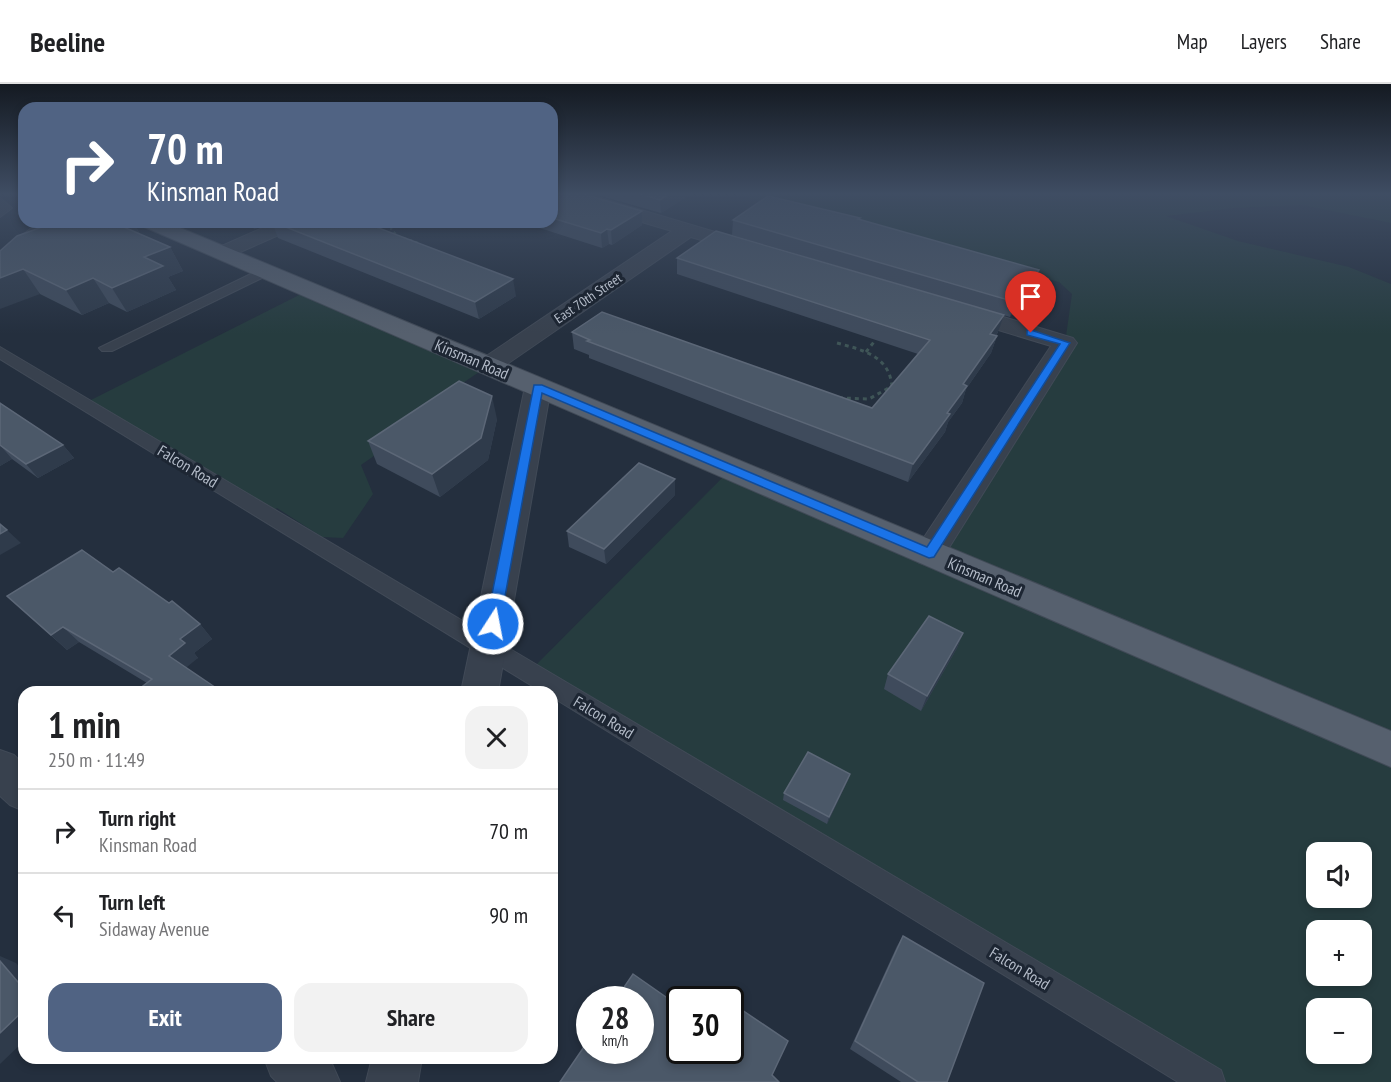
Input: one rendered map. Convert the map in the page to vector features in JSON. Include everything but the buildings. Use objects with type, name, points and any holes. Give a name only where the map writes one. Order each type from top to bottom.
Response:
[{"type":"main road","name":"Kinsman Road","points":[[193,241],[1391,749]]},
{"type":"street","points":[[0,263],[28,241]]},
{"type":"street","points":[[222,253],[250,241]]},
{"type":"street","name":"East 70th Street","points":[[488,366],[672,241]]},
{"type":"street","points":[[722,241],[774,256]]},
{"type":"street","points":[[929,554],[1065,343],[942,306]]},
{"type":"street","points":[[480,686],[538,387]]},
{"type":"street","points":[[0,768],[18,786]]},
{"type":"street","points":[[295,1064],[314,1082]]},
{"type":"street","points":[[392,1082],[396,1064]]},
{"type":"lane","points":[[106,348],[265,271]]},
{"type":"lane","name":"Falcon Road","points":[[0,352],[554,686]]},
{"type":"lane","name":"Falcon Road","points":[[558,689],[1209,1082]]},
{"type":"path","points":[[411,241],[418,243]]},
{"type":"path","points":[[866,351],[880,335]]},
{"type":"path","points":[[831,396],[858,401],[880,398],[892,386],[893,374],[884,361],[866,351],[837,343]]},
{"type":"green space","points":[[906,241],[1237,241],[1349,267],[1391,284],[1391,1082],[1209,1082],[558,689],[558,686],[552,686],[529,672],[731,469],[929,553],[1065,343],[1072,294],[1059,282]]},
{"type":"green space","points":[[309,290],[488,366],[423,410],[428,418],[361,465],[373,494],[343,538],[322,537],[277,508],[268,514],[85,403]]},
{"type":"route","points":[[493,624],[538,387],[929,554],[1065,343],[1031,333]]}]
